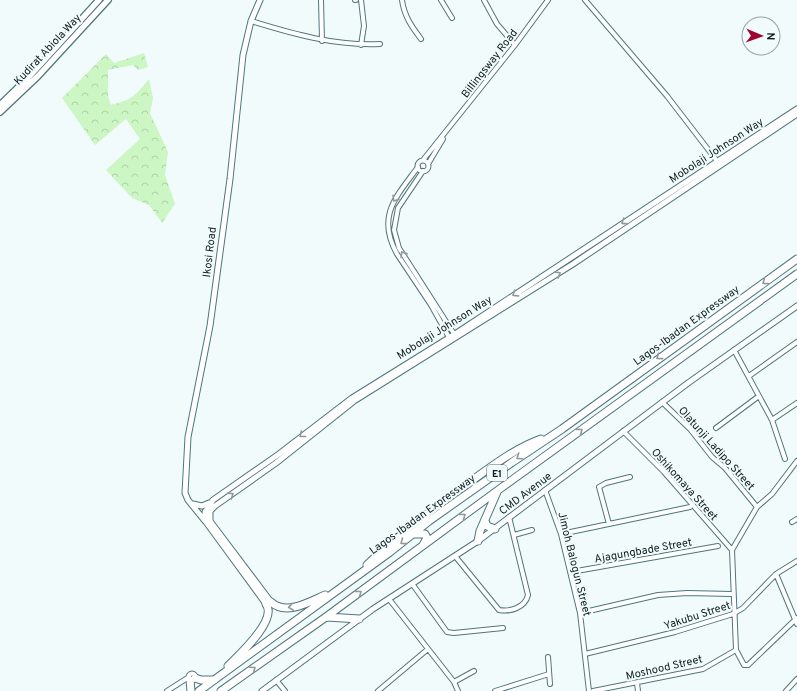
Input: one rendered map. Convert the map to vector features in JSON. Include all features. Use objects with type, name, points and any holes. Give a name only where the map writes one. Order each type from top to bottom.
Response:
[{"type":"highway","name":"Lagos-Ibadan Expressway","points":[[199,691],[414,534],[429,521],[552,436],[797,259]]},
{"type":"highway","name":"E1","points":[[221,691],[326,617],[501,488],[797,274]]},
{"type":"highway","points":[[362,572],[387,545],[508,454],[535,441],[552,436],[562,444]]},
{"type":"highway","points":[[478,541],[493,499],[501,488]]},
{"type":"highway","points":[[484,521],[487,526],[495,529]]},
{"type":"highway","points":[[414,534],[423,533],[427,536],[426,542],[418,549]]},
{"type":"highway","points":[[190,691],[191,678],[216,680],[249,644],[265,623],[269,610],[268,603],[279,607],[296,607],[338,589]]},
{"type":"highway","points":[[326,617],[359,619]]},
{"type":"main road","name":"Kudirat Abiola Way","points":[[0,105],[27,79],[100,0]]},
{"type":"main road","name":"Kudirat Abiola Way","points":[[0,112],[38,76],[106,1]]},
{"type":"street","name":"Ikosi Road","points":[[206,519],[186,496],[185,489],[188,437],[210,326],[230,179],[240,74],[251,21],[260,0]]},
{"type":"street","points":[[321,0],[322,41]]},
{"type":"street","points":[[361,0],[364,26],[361,45]]},
{"type":"street","points":[[402,0],[403,10],[408,21],[421,39]]},
{"type":"street","points":[[441,0],[452,18]]},
{"type":"street","points":[[484,0],[497,24],[514,45]]},
{"type":"street","name":"Billingsway Road","points":[[423,160],[444,136],[548,0]]},
{"type":"street","points":[[585,0],[667,96],[717,161]]},
{"type":"street","points":[[251,21],[322,41],[361,45],[380,44]]},
{"type":"street","name":"Mobolaji Johnson Way","points":[[456,336],[797,109]]},
{"type":"street","name":"Mobolaji Johnson Way","points":[[207,508],[213,500],[279,454],[352,398],[573,264],[797,114]]},
{"type":"street","name":"Billingsway Road","points":[[428,164],[444,136]]},
{"type":"street","points":[[450,339],[431,304],[397,254],[392,245],[388,230],[393,202],[418,168],[419,162],[423,160],[428,164],[428,169],[423,171],[398,208],[394,230],[400,248],[456,336]]},
{"type":"street","points":[[418,168],[423,171]]},
{"type":"street","name":"CMD Avenue","points":[[262,691],[359,619],[413,585],[495,529],[662,402],[797,306]]},
{"type":"street","name":"Mobolaji Johnson Way","points":[[207,508],[282,459],[354,401],[450,339]]},
{"type":"street","points":[[749,376],[797,342]]},
{"type":"street","points":[[734,350],[772,420],[785,459]]},
{"type":"street","points":[[716,428],[759,396]]},
{"type":"street","name":"Olatunji Ladipo Street","points":[[662,402],[690,429],[712,457],[725,468],[757,507]]},
{"type":"street","points":[[772,420],[797,402]]},
{"type":"street","name":"Oshikomaya Street","points":[[623,431],[664,472],[732,550]]},
{"type":"street","points":[[776,574],[796,621],[748,665],[744,665],[736,650],[732,594],[732,550],[757,507],[772,494],[797,461]]},
{"type":"street","points":[[609,524],[599,487],[606,483],[630,477]]},
{"type":"street","name":"Jimoh Balogun Street","points":[[546,490],[571,572],[580,613],[590,691]]},
{"type":"street","points":[[192,504],[207,508],[206,519],[208,526],[268,603]]},
{"type":"street","points":[[560,534],[690,507]]},
{"type":"street","points":[[455,556],[499,610],[510,612],[525,602],[528,595],[509,517]]},
{"type":"street","points":[[206,519],[268,603]]},
{"type":"street","points":[[792,522],[797,519]]},
{"type":"street","points":[[514,535],[532,530]]},
{"type":"street","name":"Ajagungbade Street","points":[[571,572],[718,546]]},
{"type":"street","name":"Yakubu Street","points":[[585,654],[675,632],[733,614],[744,608],[776,574],[797,561]]},
{"type":"street","points":[[413,585],[447,632],[454,633],[503,628]]},
{"type":"street","points":[[580,613],[658,595],[687,593],[732,594]]},
{"type":"street","points":[[389,599],[454,682],[458,691]]},
{"type":"street","points":[[378,691],[428,649]]},
{"type":"street","name":"Moshood Street","points":[[593,691],[637,684],[703,669],[736,650]]},
{"type":"street","points":[[548,657],[550,684]]},
{"type":"street","points":[[454,682],[474,671]]},
{"type":"street","points":[[495,691],[508,689],[549,674]]},
{"type":"street","points":[[167,691],[191,678]]},
{"type":"street","points":[[786,691],[797,679]]},
{"type":"street","points":[[276,680],[285,691]]},
{"type":"street","points":[[637,684],[638,691]]},
{"type":"green space","points":[[144,53],[148,67],[138,70],[133,65],[108,70],[108,96],[111,105],[129,99],[137,93],[149,79],[153,98],[150,113],[168,152],[165,175],[175,204],[162,223],[149,205],[132,198],[106,170],[140,139],[126,119],[95,145],[62,98],[106,54],[114,63]]}]
